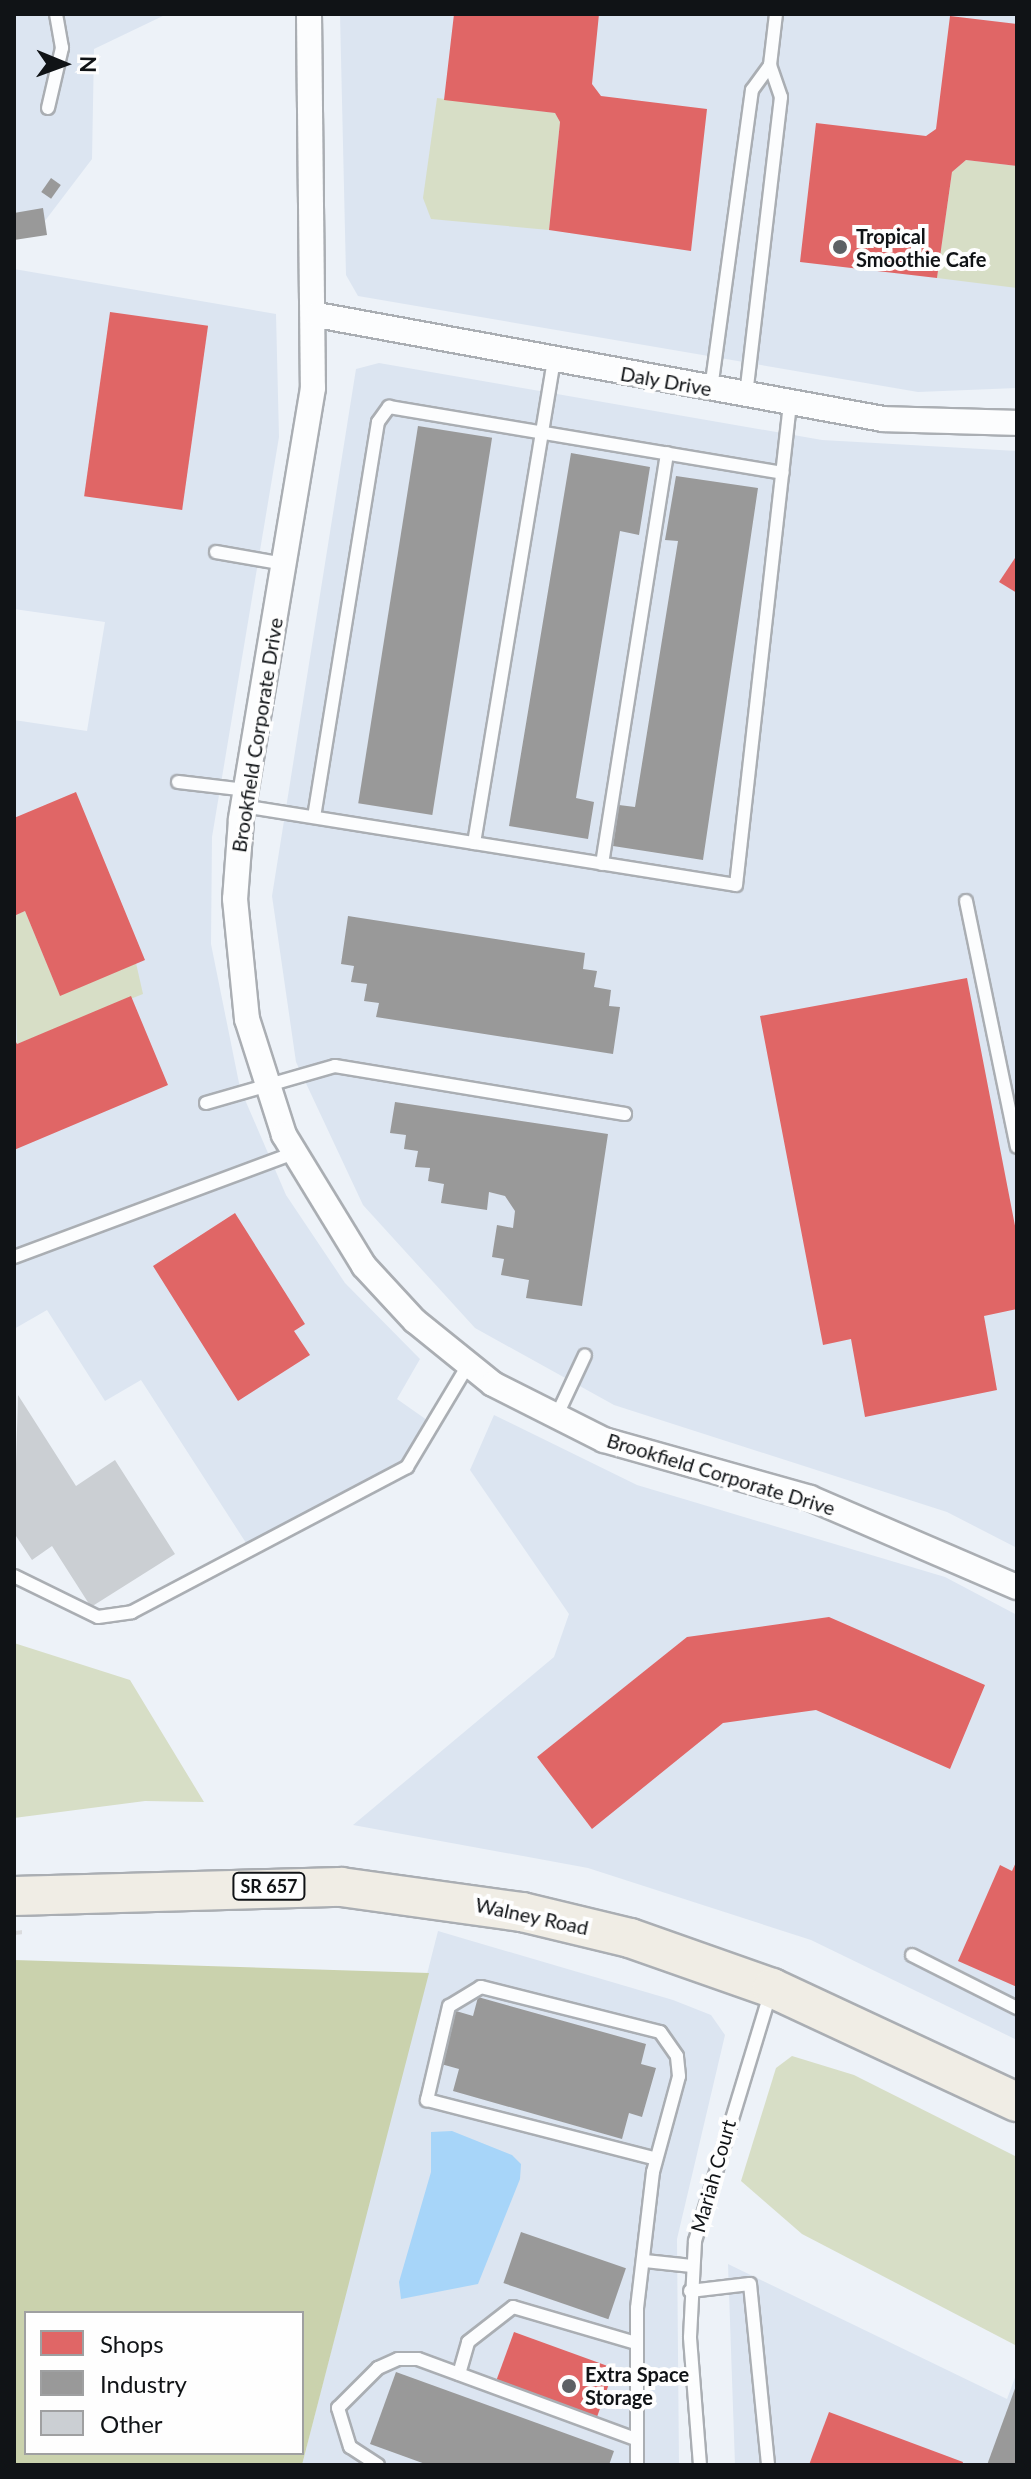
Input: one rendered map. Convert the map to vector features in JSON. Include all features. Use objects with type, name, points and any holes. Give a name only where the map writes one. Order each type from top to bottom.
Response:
[{"type":"main road","name":"Walney Road","points":[[19,1914],[256,1886],[395,1890],[617,1935],[772,1988],[1017,2102]]},
{"type":"street","name":"Brookfield Corporate Drive","points":[[309,14],[317,315],[285,564],[245,798],[236,939],[265,1085],[293,1153],[364,1266],[468,1365],[555,1418],[641,1453],[851,1513],[1017,1587]]},
{"type":"street","name":"Daly Drive","points":[[317,315],[554,362],[913,422],[1017,423]]},
{"type":"lane","points":[[48,108],[62,48],[56,14]]},
{"type":"lane","points":[[746,395],[781,97],[770,65],[776,14]]},
{"type":"lane","points":[[711,389],[752,90],[770,65]]},
{"type":"lane","points":[[474,843],[554,362]]},
{"type":"lane","points":[[178,782],[314,817],[736,885],[790,403]]},
{"type":"lane","points":[[314,817],[382,416],[400,405],[782,473]]},
{"type":"lane","points":[[602,864],[667,453]]},
{"type":"lane","points":[[216,552],[285,564]]},
{"type":"lane","points":[[966,901],[1017,1147]]},
{"type":"lane","points":[[206,1103],[335,1066],[625,1114]]},
{"type":"lane","points":[[14,1257],[293,1153]]},
{"type":"lane","points":[[555,1418],[585,1355]]},
{"type":"lane","points":[[14,1576],[98,1617],[132,1612],[407,1467],[468,1365]]},
{"type":"lane","points":[[912,1955],[1017,2008]]},
{"type":"lane","points":[[637,2465],[636,2343],[656,2159],[679,2076],[677,2056],[660,2032],[481,1987],[449,2006],[427,2100],[656,2159]]},
{"type":"lane","name":"Mariah Court","points":[[700,2465],[690,2291],[692,2266],[708,2181],[772,1988]]},
{"type":"lane","points":[[645,2261],[692,2266]]},
{"type":"lane","points":[[690,2291],[750,2284],[768,2465]]},
{"type":"lane","points":[[459,2374],[468,2342],[513,2307],[636,2343]]},
{"type":"lane","points":[[378,2465],[361,2459],[341,2433],[338,2408],[351,2391],[398,2359],[459,2374],[636,2439]]},
{"type":"path","points":[[14,1933],[19,1914]]},
{"type":"shaded area","points":[[14,14],[167,14],[94,49],[92,159],[38,230],[14,235]]},
{"type":"shaded area","points":[[340,14],[1017,14],[1017,388],[918,392],[358,296],[346,275]]},
{"type":"shaded area","points":[[14,269],[276,314],[279,437],[212,837],[211,944],[240,1088],[286,1195],[345,1283],[420,1359],[397,1399],[434,1425],[401,1467],[248,1546],[141,1380],[105,1401],[47,1310],[14,1329],[14,720],[87,731],[105,622],[14,609]]},
{"type":"shaded area","points":[[379,363],[822,440],[1017,451],[1017,1548],[947,1512],[614,1405],[475,1328],[363,1205],[296,1062],[272,896],[356,369]]},
{"type":"shaded area","points":[[494,1415],[637,1485],[945,1577],[1017,1615],[1017,2040],[811,1940],[588,1868],[353,1825],[554,1657],[569,1614],[470,1470]]},
{"type":"shaded area","points":[[438,1931],[673,2000],[711,2015],[725,2035],[677,2239],[679,2465],[302,2465]]},
{"type":"shaded area","points":[[728,2264],[1007,2399],[1017,2372],[1017,2465],[735,2465]]},
{"type":"green space","points":[[437,98],[555,113],[560,122],[549,230],[431,219],[423,198]]},
{"type":"green space","points":[[966,160],[1017,166],[1017,288],[937,278],[952,172]]},
{"type":"green space","points":[[25,911],[60,995],[136,963],[143,994],[17,1044],[14,916]]},
{"type":"green space","points":[[14,1643],[130,1680],[204,1802],[145,1801],[14,1818]]},
{"type":"green space","points":[[14,1960],[429,1973],[302,2465],[14,2465]]},
{"type":"green space","points":[[792,2056],[854,2075],[1017,2157],[1017,2346],[802,2234],[741,2181],[776,2068]]},
{"type":"water","points":[[452,2131],[512,2155],[521,2164],[520,2179],[478,2284],[401,2299],[399,2282],[431,2172],[431,2132]]},
{"type":"building: Shops","points":[[454,14],[599,14],[592,84],[601,96],[707,109],[691,251],[549,230],[560,122],[555,113],[444,100]]},
{"type":"building: Shops","points":[[950,16],[1017,24],[1017,166],[966,160],[952,172],[937,278],[800,262],[816,123],[926,136],[936,129]]},
{"type":"building: Shops","points":[[110,312],[208,326],[182,510],[84,496]]},
{"type":"building: Shops","points":[[1017,555],[1017,593],[999,582]]},
{"type":"building: Shops","points":[[76,792],[145,960],[60,996],[25,911],[14,916],[14,818]]},
{"type":"building: Shops","points":[[967,978],[1017,1236],[1017,1309],[984,1316],[997,1390],[865,1417],[851,1339],[823,1345],[760,1016]]},
{"type":"building: Shops","points":[[131,996],[168,1085],[14,1150],[14,1038],[17,1044]]},
{"type":"building: Shops","points":[[235,1213],[305,1324],[294,1331],[310,1355],[238,1401],[153,1266]]},
{"type":"building: Shops","points":[[829,1617],[985,1685],[950,1769],[816,1710],[723,1723],[592,1829],[537,1757],[687,1637]]},
{"type":"building: Shops","points":[[1017,1860],[1017,1987],[958,1961],[1000,1865],[1012,1871]]},
{"type":"building: Shops","points":[[514,2332],[615,2369],[596,2418],[496,2382]]},
{"type":"building: Shops","points":[[829,2412],[963,2462],[962,2465],[809,2465]]},
{"type":"building: Industry","points":[[51,178],[61,185],[51,199],[41,192]]},
{"type":"building: Industry","points":[[43,208],[47,235],[14,240],[14,213]]},
{"type":"building: Industry","points":[[418,426],[492,438],[432,815],[358,803]]},
{"type":"building: Industry","points":[[571,453],[650,467],[639,535],[620,531],[576,798],[594,802],[588,839],[509,826]]},
{"type":"building: Industry","points":[[676,476],[758,488],[703,860],[613,846],[619,805],[635,807],[678,541],[665,540]]},
{"type":"building: Industry","points":[[348,916],[585,953],[583,969],[597,971],[594,987],[611,990],[609,1006],[620,1007],[613,1054],[376,1017],[379,1003],[364,1001],[367,984],[351,982],[354,966],[341,964]]},
{"type":"building: Industry","points":[[395,1102],[608,1134],[582,1306],[526,1298],[529,1280],[501,1275],[504,1259],[492,1257],[497,1225],[513,1228],[515,1211],[505,1196],[489,1192],[487,1210],[441,1203],[444,1184],[428,1181],[430,1168],[415,1167],[418,1151],[404,1149],[406,1135],[390,1133]]},
{"type":"building: Industry","points":[[478,1997],[646,2044],[641,2064],[656,2068],[642,2117],[629,2113],[622,2139],[453,2091],[459,2069],[441,2064],[456,2011],[473,2016]]},
{"type":"building: Industry","points":[[521,2232],[626,2268],[608,2319],[503,2283]]},
{"type":"building: Industry","points":[[396,2372],[614,2451],[609,2465],[428,2465],[370,2444]]},
{"type":"building: Industry","points":[[1017,2383],[1017,2465],[987,2465]]},
{"type":"building: Other","points":[[18,1395],[76,1486],[115,1460],[175,1554],[91,1607],[52,1546],[32,1560],[14,1533]]},
{"type":"place","name":"Tropical Smoothie Cafe","points":[[840,247]]},
{"type":"place","name":"Extra Space Storage","points":[[569,2386]]}]
